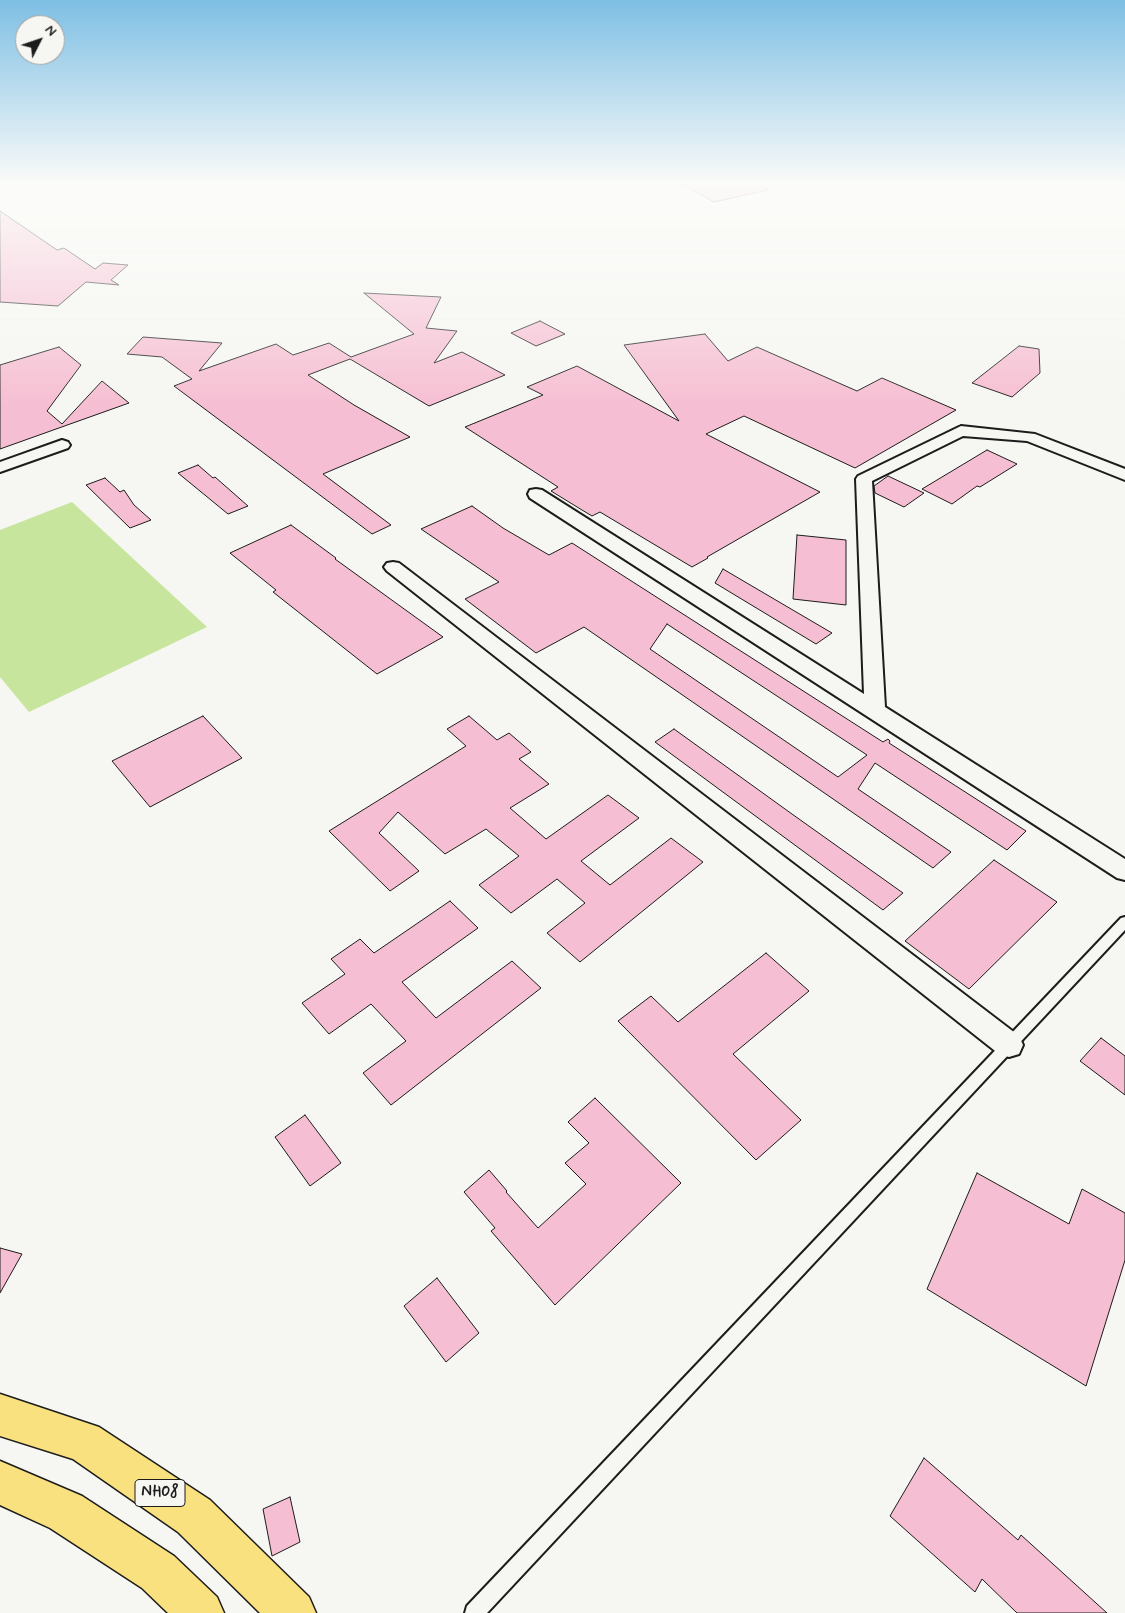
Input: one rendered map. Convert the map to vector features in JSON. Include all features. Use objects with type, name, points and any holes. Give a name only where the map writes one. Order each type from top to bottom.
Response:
[{"type":"highway","name":"NH08","points":[[0,1415],[84,1442],[194,1516],[293,1613]]},
{"type":"highway","points":[[0,1483],[74,1517],[158,1572],[200,1613]]},
{"type":"street","points":[[875,711],[864,479],[961,430],[1030,437],[1125,475]]},
{"type":"street","points":[[0,467],[62,445]]},
{"type":"street","points":[[536,494],[1125,871]]},
{"type":"street","points":[[393,567],[1009,1045]]},
{"type":"lane","points":[[474,1613],[1125,922]]},
{"type":"green space","points":[[72,502],[207,627],[29,712],[0,677],[0,530]]},
{"type":"building","points":[[0,257],[78,257],[95,269],[103,263],[128,265],[111,280],[119,285],[86,282],[58,306],[0,302]]},
{"type":"building","points":[[364,293],[441,297],[426,328],[457,331],[434,363],[462,352],[505,375],[429,406],[350,359],[308,375],[354,405],[410,437],[323,474],[391,525],[372,534],[174,386],[192,379],[162,357],[127,354],[143,337],[222,343],[199,371],[276,344],[293,355],[329,343],[351,357],[414,334]]},
{"type":"building","points":[[540,321],[565,334],[536,346],[511,333]]},
{"type":"building","points":[[705,334],[728,361],[757,347],[857,391],[882,378],[956,410],[855,468],[744,416],[706,434],[820,492],[692,567],[600,512],[592,516],[551,491],[558,487],[465,427],[543,395],[527,387],[577,366],[679,421],[624,345]]},
{"type":"building","points":[[1019,346],[1039,349],[1040,373],[1012,397],[972,383]]},
{"type":"building","points":[[59,347],[81,365],[47,411],[62,424],[102,381],[129,403],[0,449],[0,365]]},
{"type":"building","points":[[987,450],[1017,464],[980,487],[977,486],[952,504],[922,489]]},
{"type":"building","points":[[198,465],[213,478],[215,477],[248,506],[228,514],[178,473]]},
{"type":"building","points":[[888,476],[924,493],[904,507],[875,493],[874,486]]},
{"type":"building","points":[[105,478],[120,492],[124,490],[134,505],[151,520],[130,528],[86,485]]},
{"type":"building","points":[[472,506],[503,528],[549,555],[572,543],[883,742],[888,739],[889,743],[1026,831],[1007,850],[875,763],[858,789],[951,852],[933,868],[584,627],[536,653],[465,599],[499,582],[421,529]],"holes":[[[667,624],[867,755],[838,777],[650,649]]]},
{"type":"building","points":[[291,525],[443,637],[377,674],[273,592],[276,590],[230,553]]},
{"type":"building","points":[[797,535],[846,540],[846,605],[793,599]]},
{"type":"building","points":[[723,569],[832,633],[816,644],[715,583]]},
{"type":"building","points":[[203,716],[242,758],[150,807],[112,761]]},
{"type":"building","points":[[469,716],[497,740],[509,733],[531,752],[519,759],[549,784],[510,808],[546,839],[608,795],[639,818],[581,861],[610,885],[671,838],[703,862],[580,962],[547,933],[585,903],[557,879],[511,913],[479,885],[519,856],[486,829],[445,854],[398,812],[379,833],[419,871],[390,891],[329,831],[466,746],[447,729]]},
{"type":"building","points":[[674,729],[903,893],[883,910],[655,742]]},
{"type":"building","points":[[994,860],[1057,902],[969,989],[905,941]]},
{"type":"building","points":[[450,901],[478,928],[402,982],[436,1018],[512,961],[541,988],[391,1105],[363,1073],[406,1041],[371,1004],[329,1034],[302,1003],[345,974],[331,959],[360,939],[374,953]]},
{"type":"building","points":[[766,953],[809,991],[733,1054],[801,1120],[756,1160],[618,1021],[651,996],[678,1022]]},
{"type":"building","points":[[1101,1038],[1125,1056],[1125,1095],[1080,1061]]},
{"type":"building","points":[[595,1098],[681,1183],[555,1305],[491,1231],[495,1228],[464,1192],[489,1170],[538,1228],[586,1184],[565,1163],[589,1143],[568,1122]]},
{"type":"building","points":[[305,1115],[341,1163],[310,1186],[275,1137]]},
{"type":"building","points":[[977,1173],[1069,1224],[1082,1189],[1125,1213],[1125,1260],[1086,1386],[927,1289]]},
{"type":"building","points":[[0,1248],[22,1254],[0,1293]]},
{"type":"building","points":[[437,1278],[479,1333],[446,1362],[404,1306]]},
{"type":"building","points":[[924,1458],[1018,1540],[1021,1535],[1107,1613],[1017,1613],[982,1579],[975,1592],[890,1516]]},
{"type":"building","points":[[290,1497],[300,1542],[272,1556],[263,1509]]}]
